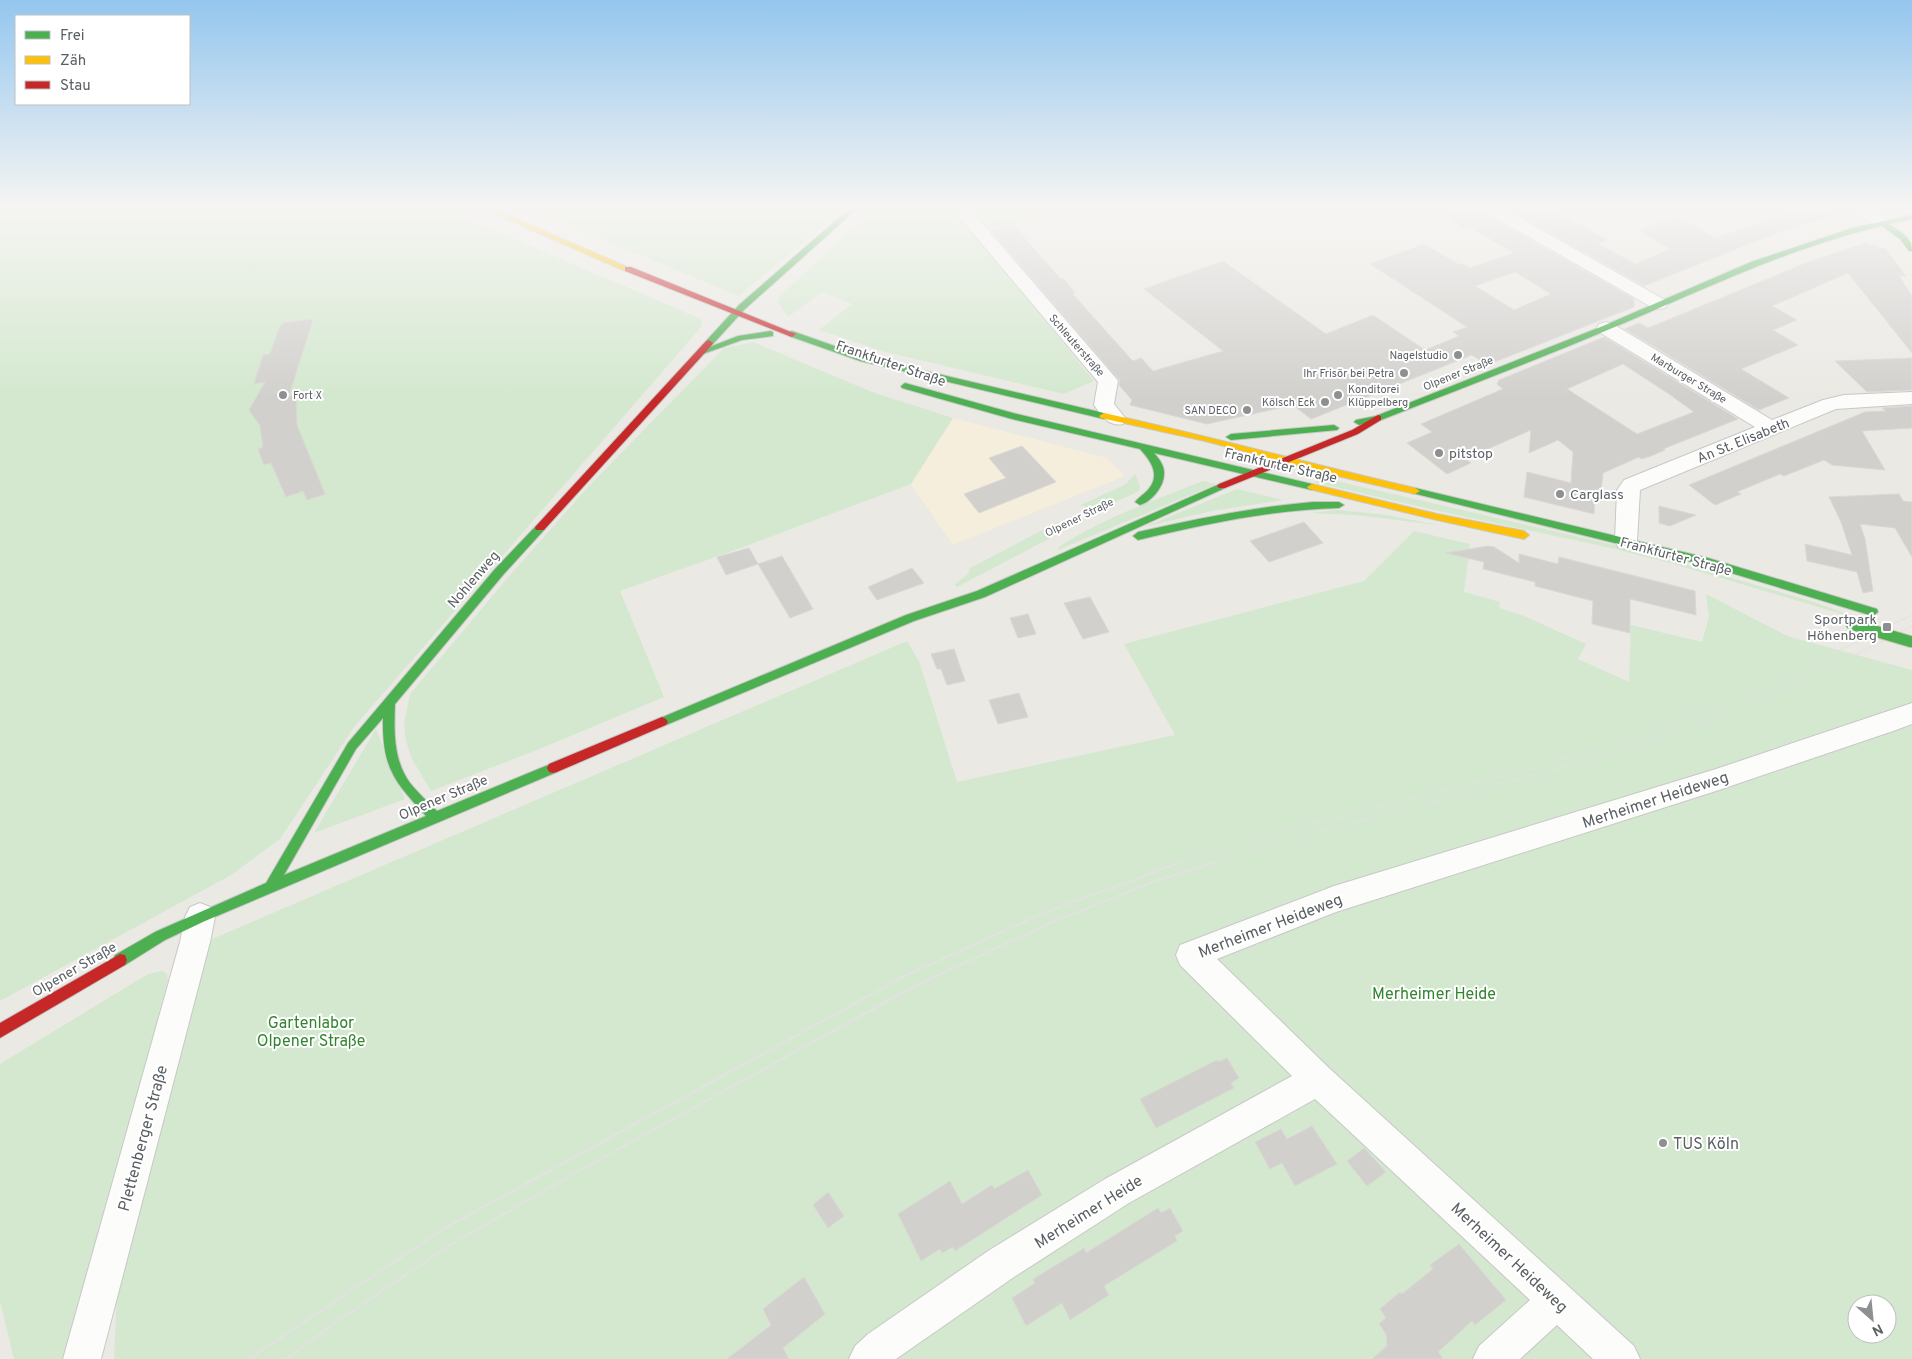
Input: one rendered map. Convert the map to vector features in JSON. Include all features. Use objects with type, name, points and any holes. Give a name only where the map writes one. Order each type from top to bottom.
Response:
[{"type":"main road","name":"Frankfurter Straße","points":[[634,271],[697,303],[735,314],[774,331],[863,358],[1116,419],[1205,438],[1381,483],[1626,541],[1708,562],[1877,613]]},
{"type":"main road","name":"Nohlenweg","points":[[271,886],[352,746],[499,572],[664,394],[735,314],[781,271]]},
{"type":"main road","name":"Olpener Straße","points":[[1205,476],[1334,428],[1378,418],[1606,328],[1736,271]]},
{"type":"main road","points":[[702,351],[741,338],[774,331],[761,289]]},
{"type":"main road","name":"Frankfurter Straße","points":[[774,331],[810,352],[865,371]]},
{"type":"main road","name":"Frankfurter Straße","points":[[892,381],[1012,416],[1437,517],[1532,537]]},
{"type":"main road","name":"Olpener Straße","points":[[0,1031],[160,936],[200,916],[910,618],[981,594],[1181,502],[1355,432],[1378,418]]},
{"type":"main road","points":[[1205,438],[1334,428]]},
{"type":"main road","points":[[1352,447],[1352,437],[1355,432]]},
{"type":"main road","points":[[1140,502],[1155,490],[1161,475],[1160,465],[1142,446]]},
{"type":"main road","points":[[1361,468],[1381,483]]},
{"type":"main road","name":"Olpener Straße","points":[[1126,508],[1168,491]]},
{"type":"main road","points":[[1087,546],[1234,513],[1301,504],[1360,506],[1437,517]]},
{"type":"main road","name":"Olpener Straße","points":[[910,618],[962,588]]},
{"type":"main road","points":[[1847,622],[1912,642]]},
{"type":"main road","points":[[389,702],[388,735],[394,761],[404,783],[434,817]]},
{"type":"street","name":"Schleuterstraße","points":[[1014,271],[1108,381],[1104,405],[1116,419]]},
{"type":"street","points":[[1602,271],[1659,304]]},
{"type":"street","name":"Marburger Straße","points":[[1606,328],[1772,429]]},
{"type":"street","name":"An St. Elisabeth","points":[[1626,541],[1628,490],[1632,485],[1830,404],[1844,401],[1912,398]]},
{"type":"street","name":"Merheimer Heideweg","points":[[1621,1359],[1318,1078],[1191,955],[1334,899],[1716,780],[1912,713]]},
{"type":"street","name":"Plettenberger Straße","points":[[82,1359],[195,942],[200,916]]},
{"type":"street","name":"Merheimer Heide","points":[[868,1359],[882,1346],[993,1270],[1117,1191],[1318,1078]]},
{"type":"street","points":[[1492,1359],[1557,1300]]},
{"type":"shaded area","points":[[953,418],[1107,458],[1125,476],[953,545],[911,484]]},
{"type":"green space","points":[[0,271],[590,271],[701,319],[702,326],[354,727],[280,839],[231,875],[0,1001]]},
{"type":"green space","points":[[680,271],[769,271],[739,296]]},
{"type":"green space","points":[[807,271],[1005,271],[1094,381],[1064,394],[882,351],[819,330],[852,304],[822,292],[788,317],[778,303],[780,296]]},
{"type":"green space","points":[[753,342],[872,392],[953,418],[911,484],[620,591],[664,697],[537,750],[431,791],[412,759],[406,741],[404,724],[410,694],[505,581],[588,487],[724,348]]},
{"type":"green space","points":[[1135,474],[1140,486],[1139,491],[1096,511],[1081,505],[1126,484]]},
{"type":"green space","points":[[1323,478],[1632,549],[1814,602],[1872,623],[1667,562],[1314,482]]},
{"type":"green space","points":[[1203,481],[1216,484],[1058,550],[1059,547],[1111,518]]},
{"type":"green space","points":[[1237,489],[1283,500],[1212,511],[1144,527]]},
{"type":"green space","points":[[1339,510],[1387,515],[1438,525],[1355,515],[1309,513]]},
{"type":"green space","points":[[1058,522],[1062,532],[957,587],[955,584],[968,574],[970,568]]},
{"type":"green space","name":"Merheimer Heide","points":[[1414,531],[1470,544],[1464,592],[1500,602],[1499,608],[1524,616],[1586,644],[1578,659],[1629,682],[1631,625],[1702,642],[1709,617],[1706,594],[1787,636],[1912,670],[1912,1359],[114,1359],[118,1270],[205,942],[907,641],[919,661],[957,782],[1175,735],[1124,644],[1364,581]]},
{"type":"green space","points":[[376,729],[405,799],[314,833]]},
{"type":"green space","points":[[162,971],[167,974],[168,979],[69,1359],[14,1359],[0,1301],[0,1064],[148,974]]},
{"type":"building","points":[[1026,271],[1054,271],[1061,279],[1063,278],[1075,293],[1072,293],[1130,358],[1133,361],[1141,358],[1153,371],[1223,351],[1144,289],[1194,271],[1238,271],[1326,334],[1373,315],[1425,350],[1459,336],[1453,332],[1467,327],[1381,271],[1586,271],[1634,299],[1634,307],[1487,365],[1472,355],[1311,419],[1293,405],[1207,424],[1130,405],[1132,400],[1119,385],[1120,380]],"holes":[[[1515,272],[1551,294],[1514,310],[1475,286]]]},
{"type":"building","points":[[1618,271],[1680,271],[1644,286]]},
{"type":"building","points":[[1786,271],[1903,271],[1906,276],[1899,276],[1912,296],[1912,353],[1848,273],[1772,306],[1797,320],[1773,330],[1798,345],[1741,369],[1789,398],[1759,410],[1625,329],[1639,323],[1648,328]]},
{"type":"building","points":[[313,319],[289,396],[296,394],[297,425],[325,494],[307,500],[303,491],[286,497],[271,463],[264,465],[258,449],[263,447],[260,426],[249,410],[265,382],[254,384],[263,355],[270,354],[280,326],[284,323]]},
{"type":"building","points":[[1604,337],[1738,419],[1663,449],[1665,450],[1651,456],[1641,459],[1639,457],[1603,473],[1601,491],[1595,489],[1594,514],[1524,497],[1527,472],[1571,483],[1573,452],[1558,440],[1529,453],[1531,430],[1465,459],[1471,463],[1447,474],[1407,443],[1432,432],[1421,424],[1503,389],[1497,384],[1499,380]],"holes":[[[1623,364],[1694,412],[1637,434],[1567,389]]]},
{"type":"building","points":[[1912,358],[1912,390],[1867,392],[1835,361]]},
{"type":"building","points":[[1912,406],[1912,428],[1862,431],[1885,470],[1832,465],[1824,460],[1784,476],[1780,474],[1737,492],[1741,494],[1715,505],[1689,485],[1865,412],[1886,411],[1882,408]]},
{"type":"building","points":[[1022,446],[1056,482],[979,513],[964,494],[1006,478],[989,458]]},
{"type":"building","points":[[1899,494],[1903,501],[1912,502],[1912,557],[1895,528],[1860,524],[1865,539],[1873,591],[1863,593],[1857,572],[1807,561],[1805,544],[1852,555],[1841,522],[1829,497]]},
{"type":"building","points":[[1659,506],[1696,515],[1670,526],[1659,523]]},
{"type":"building","points":[[1304,522],[1323,543],[1269,562],[1250,541]]},
{"type":"building","points":[[1488,546],[1494,547],[1519,563],[1519,554],[1558,564],[1559,557],[1695,591],[1696,615],[1630,599],[1630,633],[1592,624],[1593,601],[1535,586],[1535,582],[1483,569],[1484,562],[1446,553]]},
{"type":"building","points":[[749,548],[758,564],[726,575],[717,557]]},
{"type":"building","points":[[782,556],[813,609],[790,618],[758,564]]},
{"type":"building","points":[[912,568],[924,583],[877,600],[868,587]]},
{"type":"building","points":[[1090,597],[1109,632],[1083,639],[1064,603]]},
{"type":"building","points":[[1028,614],[1036,634],[1018,638],[1010,618]]},
{"type":"building","points":[[954,649],[965,681],[947,685],[941,669],[937,669],[931,654]]},
{"type":"building","points":[[1019,693],[1028,717],[998,724],[989,700]]},
{"type":"building","points":[[1227,1058],[1239,1078],[1231,1083],[1234,1088],[1156,1128],[1140,1099],[1217,1060],[1218,1062]]},
{"type":"building","points":[[1312,1126],[1337,1164],[1295,1186],[1282,1163],[1270,1169],[1255,1142],[1281,1129],[1287,1139]]},
{"type":"building","points":[[1364,1148],[1386,1172],[1367,1186],[1347,1161]]},
{"type":"building","points":[[1028,1170],[1042,1195],[955,1251],[953,1247],[942,1253],[940,1249],[921,1261],[898,1214],[950,1181],[962,1204],[992,1185],[994,1189]]},
{"type":"building","points":[[828,1192],[844,1216],[828,1228],[813,1205]]},
{"type":"building","points":[[1158,1208],[1161,1213],[1170,1208],[1183,1231],[1175,1236],[1177,1241],[1104,1286],[1109,1295],[1070,1320],[1062,1303],[1026,1326],[1012,1298],[1035,1283],[1033,1279],[1084,1248],[1086,1253]]},
{"type":"building","points":[[1459,1244],[1506,1300],[1475,1325],[1472,1321],[1438,1352],[1443,1359],[1372,1359],[1387,1346],[1386,1334],[1379,1324],[1386,1318],[1380,1309],[1400,1292],[1402,1294],[1433,1269],[1430,1265]]},
{"type":"building","points":[[804,1277],[825,1314],[783,1348],[789,1359],[727,1359],[771,1325],[763,1309]]},
{"type":"tram line","points":[[1175,864],[1249,840],[1514,773],[1615,744],[1778,680],[1912,615]]},
{"type":"tram line","points":[[1210,864],[1268,846],[1621,752],[1703,724],[1789,689],[1912,626]]},
{"type":"tram line","points":[[249,1359],[445,1228],[905,976],[1046,912],[1179,863]]},
{"type":"tram line","points":[[286,1359],[335,1323],[450,1245],[584,1168],[915,986],[1050,923],[1158,880],[1214,863]]},
{"type":"traffic: fast","points":[[709,343],[742,307],[782,271]]},
{"type":"traffic: fast","points":[[1359,422],[1378,418],[1606,328],[1737,271]]},
{"type":"traffic: fast","points":[[703,351],[741,338],[770,334]]},
{"type":"traffic: fast","points":[[792,334],[863,359],[1104,416]]},
{"type":"traffic: fast","points":[[905,386],[1012,416],[1312,487]]},
{"type":"traffic: fast","points":[[1231,437],[1334,428]]},
{"type":"traffic: fast","points":[[1140,502],[1155,488],[1160,475],[1155,461],[1142,446]]},
{"type":"traffic: fast","points":[[662,722],[910,618],[981,594],[1222,486]]},
{"type":"traffic: fast","points":[[1415,491],[1708,562],[1873,612]]},
{"type":"traffic: fast","points":[[1138,536],[1238,514],[1288,508],[1339,505]]},
{"type":"traffic: fast","points":[[271,886],[352,746],[499,572],[540,528]]},
{"type":"traffic: fast","points":[[1851,624],[1912,642]]},
{"type":"traffic: fast","points":[[389,702],[390,745],[395,766],[405,785],[434,817]]},
{"type":"traffic: fast","points":[[120,960],[160,936],[200,917],[553,768]]},
{"type":"traffic: slow","points":[[1104,416],[1205,438],[1329,471],[1415,491]]},
{"type":"traffic: slow","points":[[1312,487],[1437,517],[1524,535]]},
{"type":"traffic: jam","points":[[634,271],[792,334]]},
{"type":"traffic: jam","points":[[540,528],[709,343]]},
{"type":"traffic: jam","points":[[1222,486],[1355,432],[1378,418]]},
{"type":"traffic: jam","points":[[553,768],[662,722]]},
{"type":"traffic: jam","points":[[0,1031],[120,960]]},
{"type":"place","name":"Nagelstudio","points":[[1458,355]]},
{"type":"place","name":"Ihr Frisör bei Petra","points":[[1404,373]]},
{"type":"place","name":"Fort X","points":[[283,395]]},
{"type":"place","name":"Konditorei Klüppelberg","points":[[1338,395]]},
{"type":"place","name":"Kölsch Eck","points":[[1325,402]]},
{"type":"place","name":"SAN DECO","points":[[1247,410]]},
{"type":"place","name":"pitstop","points":[[1439,453]]},
{"type":"place","name":"Carglass","points":[[1560,494]]},
{"type":"place","name":"Sportpark Höhenberg","points":[[1887,627]]},
{"type":"place","name":"TUS Köln","points":[[1663,1143]]},
{"type":"park label","name":"Gartenlabor Olpener Straße","points":[[311,1031]]}]
